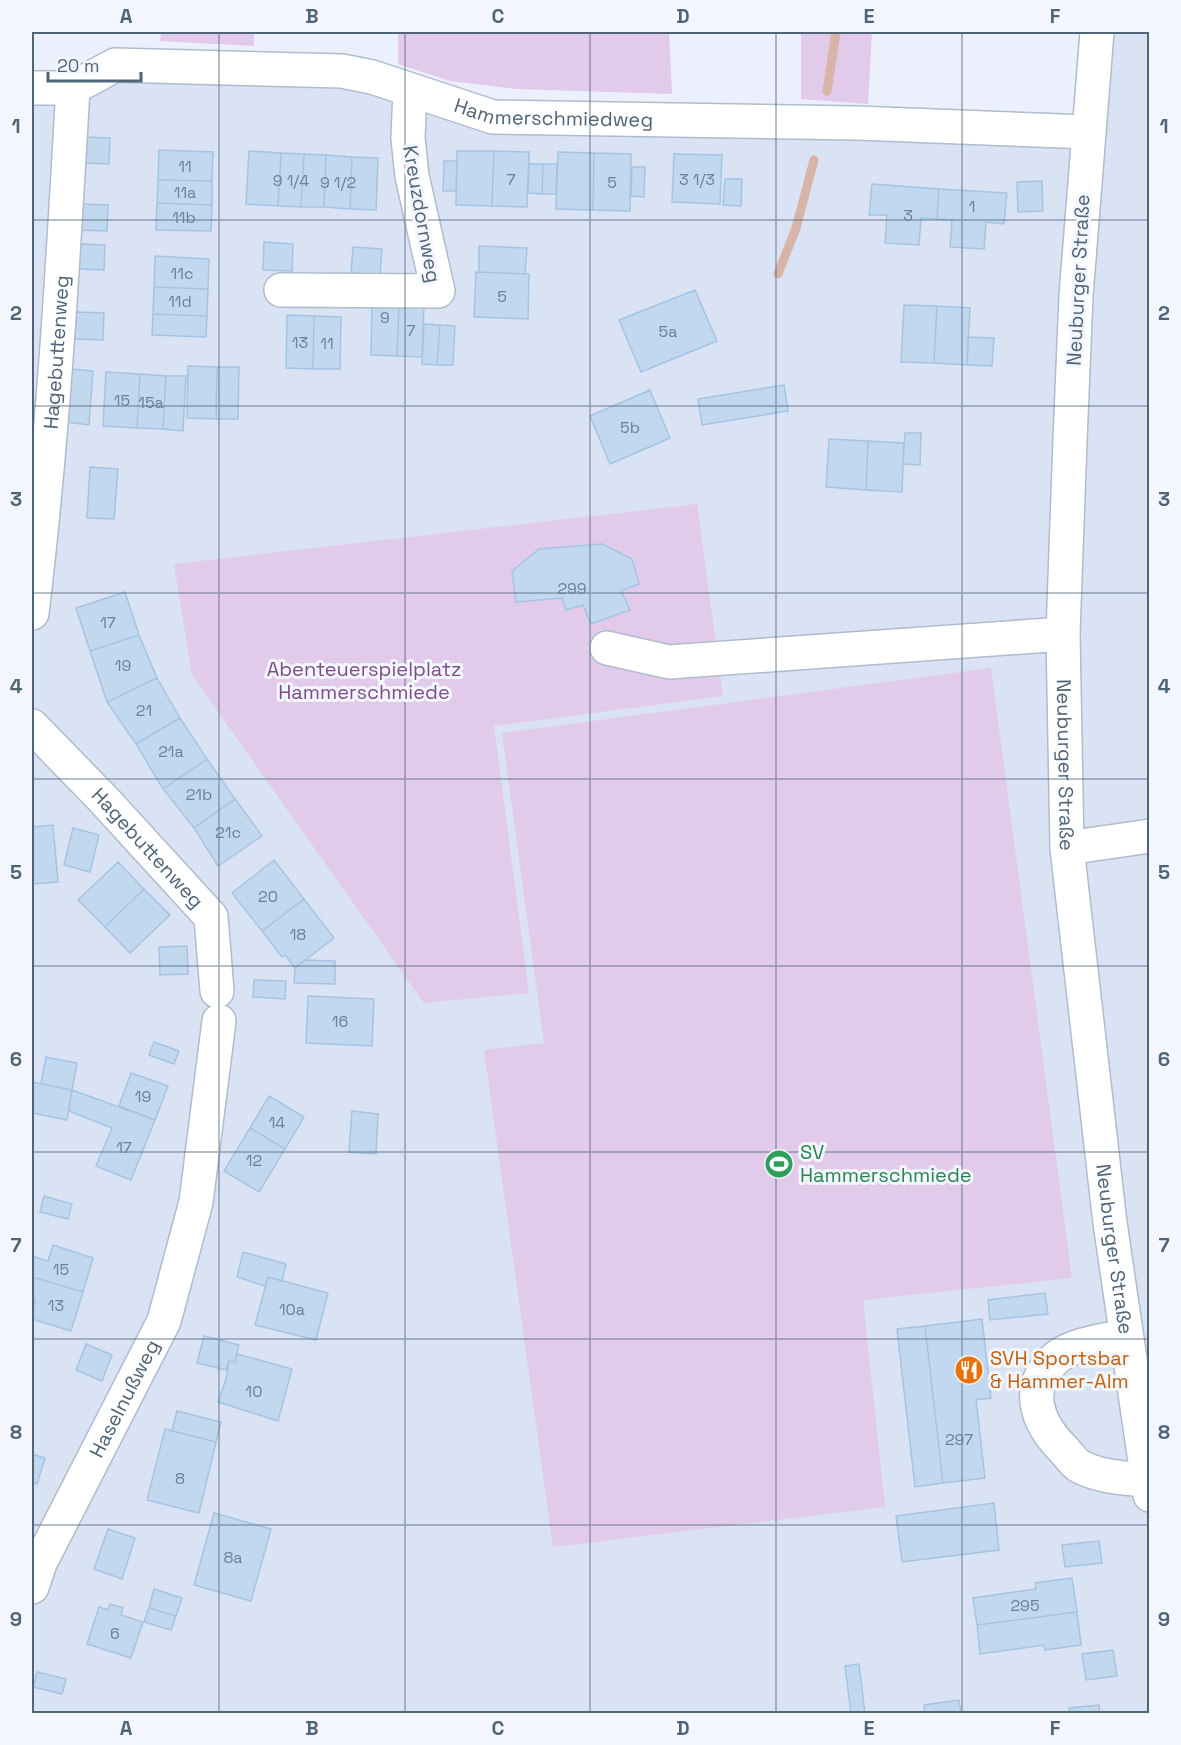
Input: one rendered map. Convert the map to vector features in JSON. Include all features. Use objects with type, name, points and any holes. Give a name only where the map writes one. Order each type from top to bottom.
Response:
[{"type":"street","name":"Neuburger Straße","points":[[1097,32],[1075,302],[1063,634],[1067,848],[1110,1223],[1148,1487]]},
{"type":"street","name":"Hammerschmiedweg","points":[[32,88],[73,88],[115,65],[342,71],[372,77],[493,117],[857,123],[1088,132]]},
{"type":"street","name":"Hagebuttenweg","points":[[33,595],[42,533],[54,388],[73,88]]},
{"type":"street","name":"Kreuzdornweg","points":[[281,290],[438,291],[412,176],[408,138],[410,90]]},
{"type":"street","points":[[608,648],[669,662],[1063,634]]},
{"type":"street","name":"Hagebuttenweg","points":[[32,726],[212,917],[218,1006]]},
{"type":"street","points":[[1067,848],[1149,836]]},
{"type":"street","name":"Haselnußweg","points":[[32,1587],[40,1563],[164,1321],[203,1198],[218,1006]]},
{"type":"street","points":[[1126,1336],[1091,1343],[1057,1357],[1042,1376],[1036,1403],[1046,1431],[1078,1465],[1148,1487]]},
{"type":"shaded area","points":[[1097,32],[1149,32],[1149,1713],[32,1714],[32,87],[115,65],[254,68],[493,117],[1087,132]]},
{"type":"green space","points":[[161,32],[254,32],[254,46],[160,41]]},
{"type":"green space","points":[[398,32],[669,32],[672,94],[516,89],[450,81],[398,64]]},
{"type":"green space","points":[[801,32],[872,32],[868,104],[801,99]]},
{"type":"green space","name":"Abenteuerspielplatz Hammerschmiede","points":[[697,504],[723,696],[494,726],[529,993],[424,1003],[192,675],[174,564]]},
{"type":"green space","name":"SV Hammerschmiede","points":[[991,668],[1072,1278],[863,1300],[885,1507],[553,1547],[484,1050],[544,1043],[502,733]]},
{"type":"building","points":[[83,137],[110,138],[109,164],[82,163]]},
{"type":"building","points":[[159,150],[213,152],[212,181],[158,180]]},
{"type":"building","points":[[249,151],[281,153],[278,206],[246,204]]},
{"type":"building","points":[[457,151],[494,151],[492,206],[456,205]]},
{"type":"building","points":[[494,151],[529,152],[527,207],[492,206]]},
{"type":"building","points":[[558,152],[594,153],[593,210],[556,209]]},
{"type":"building","points":[[281,153],[304,154],[301,207],[278,206]]},
{"type":"building","points":[[594,153],[631,154],[630,211],[593,210]]},
{"type":"building","points":[[304,154],[326,155],[324,207],[301,207]]},
{"type":"building","points":[[674,154],[722,155],[720,204],[672,202]]},
{"type":"building","points":[[326,155],[352,157],[350,209],[324,207]]},
{"type":"building","points":[[352,157],[378,158],[376,210],[350,209]]},
{"type":"building","points":[[444,161],[457,161],[456,191],[443,191]]},
{"type":"building","points":[[529,164],[543,164],[542,194],[528,193]]},
{"type":"building","points":[[543,164],[557,164],[556,194],[542,194]]},
{"type":"building","points":[[632,167],[645,167],[644,197],[631,196]]},
{"type":"building","points":[[725,179],[742,179],[741,206],[723,205]]},
{"type":"building","points":[[158,180],[212,181],[212,205],[157,203]]},
{"type":"building","points":[[1042,181],[1043,211],[1018,212],[1017,182]]},
{"type":"building","points":[[872,184],[939,189],[937,219],[921,218],[919,245],[885,243],[887,215],[869,215]]},
{"type":"building","points":[[939,189],[1007,193],[1004,224],[986,222],[984,249],[950,247],[952,220],[937,219]]},
{"type":"building","points":[[157,203],[212,205],[211,231],[156,230]]},
{"type":"building","points":[[80,204],[108,205],[107,231],[79,230]]},
{"type":"building","points":[[264,242],[293,244],[292,271],[263,270]]},
{"type":"building","points":[[80,244],[105,245],[104,270],[79,269]]},
{"type":"building","points":[[479,246],[527,248],[525,274],[479,272]]},
{"type":"building","points":[[353,247],[382,249],[380,276],[351,274]]},
{"type":"building","points":[[155,256],[209,259],[208,289],[154,287]]},
{"type":"building","points":[[476,272],[529,274],[528,319],[474,317]]},
{"type":"building","points":[[154,287],[208,289],[207,316],[153,314]]},
{"type":"building","points":[[695,290],[717,341],[641,372],[619,320]]},
{"type":"building","points":[[372,303],[399,304],[397,356],[371,355]]},
{"type":"building","points":[[399,304],[424,305],[422,357],[397,356]]},
{"type":"building","points":[[904,305],[937,306],[934,363],[901,362]]},
{"type":"building","points":[[937,306],[970,308],[967,365],[934,363]]},
{"type":"building","points":[[76,312],[104,313],[103,340],[75,339]]},
{"type":"building","points":[[153,314],[207,316],[206,337],[152,335]]},
{"type":"building","points":[[287,315],[314,316],[313,369],[286,368]]},
{"type":"building","points":[[314,316],[341,317],[340,369],[313,369]]},
{"type":"building","points":[[424,324],[440,325],[437,365],[422,364]]},
{"type":"building","points":[[440,325],[455,326],[453,365],[437,365]]},
{"type":"building","points":[[968,337],[994,338],[992,366],[967,365]]},
{"type":"building","points":[[188,366],[217,367],[216,419],[187,418]]},
{"type":"building","points":[[217,367],[239,367],[238,419],[216,419]]},
{"type":"building","points":[[71,369],[93,371],[89,425],[66,422]]},
{"type":"building","points":[[106,372],[140,374],[137,428],[103,426]]},
{"type":"building","points":[[140,374],[166,376],[163,429],[137,428]]},
{"type":"building","points":[[166,376],[186,376],[183,431],[163,429]]},
{"type":"building","points":[[784,385],[788,411],[702,425],[698,399]]},
{"type":"building","points":[[650,390],[670,438],[610,464],[590,416]]},
{"type":"building","points":[[905,433],[921,433],[920,465],[903,464]]},
{"type":"building","points":[[829,439],[868,441],[866,490],[826,487]]},
{"type":"building","points":[[868,441],[904,443],[902,492],[866,490]]},
{"type":"building","points":[[90,467],[118,469],[114,519],[87,518]]},
{"type":"building","points":[[602,544],[632,559],[639,584],[621,591],[630,610],[591,624],[583,605],[566,610],[562,598],[516,602],[512,571],[539,549]]},
{"type":"building","points":[[125,592],[139,635],[90,651],[76,608]]},
{"type":"building","points":[[139,635],[157,678],[107,702],[90,651]]},
{"type":"building","points":[[157,678],[180,718],[136,744],[107,702]]},
{"type":"building","points":[[180,718],[207,759],[163,789],[136,744]]},
{"type":"building","points":[[207,759],[235,799],[194,828],[163,789]]},
{"type":"building","points":[[235,799],[262,836],[218,866],[194,828]]},
{"type":"building","points":[[53,825],[58,882],[32,884],[32,827]]},
{"type":"building","points":[[73,828],[99,835],[90,872],[64,865]]},
{"type":"building","points":[[274,860],[304,899],[262,931],[232,893]]},
{"type":"building","points":[[118,862],[144,889],[105,927],[78,900]]},
{"type":"building","points":[[144,889],[170,915],[130,953],[105,927]]},
{"type":"building","points":[[304,899],[334,938],[295,968],[285,955],[282,957],[262,931]]},
{"type":"building","points":[[187,946],[188,974],[160,975],[159,947]]},
{"type":"building","points":[[305,960],[335,961],[335,984],[294,983],[295,968]]},
{"type":"building","points":[[254,980],[286,981],[285,999],[253,997]]},
{"type":"building","points":[[308,996],[374,999],[372,1046],[306,1043]]},
{"type":"building","points":[[154,1042],[179,1051],[174,1064],[149,1055]]},
{"type":"building","points":[[46,1057],[77,1063],[72,1090],[41,1084]]},
{"type":"building","points":[[131,1073],[168,1086],[155,1120],[119,1106]]},
{"type":"building","points":[[32,1082],[72,1090],[67,1120],[32,1113]]},
{"type":"building","points":[[72,1090],[155,1120],[131,1180],[96,1166],[112,1128],[69,1111]]},
{"type":"building","points":[[269,1096],[304,1117],[285,1149],[250,1128]]},
{"type":"building","points":[[352,1111],[378,1114],[376,1154],[349,1152]]},
{"type":"building","points":[[250,1128],[285,1149],[259,1192],[224,1171]]},
{"type":"building","points":[[44,1196],[72,1204],[68,1219],[40,1212]]},
{"type":"building","points":[[53,1245],[93,1258],[83,1292],[32,1277],[32,1256],[48,1261]]},
{"type":"building","points":[[243,1252],[286,1264],[282,1281],[268,1277],[265,1286],[237,1277]]},
{"type":"building","points":[[32,1277],[83,1292],[71,1331],[32,1319],[35,1299],[32,1298]]},
{"type":"building","points":[[268,1277],[328,1293],[316,1340],[255,1325]]},
{"type":"building","points":[[1045,1293],[1048,1314],[990,1320],[988,1300]]},
{"type":"building","points":[[982,1319],[991,1398],[976,1400],[985,1478],[943,1483],[925,1326]]},
{"type":"building","points":[[925,1326],[943,1483],[915,1487],[897,1329]]},
{"type":"building","points":[[204,1336],[239,1345],[235,1362],[229,1361],[226,1370],[197,1363]]},
{"type":"building","points":[[86,1344],[112,1355],[102,1381],[76,1370]]},
{"type":"building","points":[[237,1354],[292,1369],[278,1421],[218,1402],[229,1361],[235,1362]]},
{"type":"building","points":[[177,1411],[221,1422],[216,1442],[172,1431]]},
{"type":"building","points":[[165,1429],[216,1442],[199,1513],[147,1500]]},
{"type":"building","points":[[32,1454],[45,1458],[37,1484],[32,1483]]},
{"type":"building","points":[[994,1503],[999,1550],[902,1562],[896,1516]]},
{"type":"building","points":[[214,1513],[271,1529],[251,1601],[194,1585]]},
{"type":"building","points":[[108,1529],[135,1538],[122,1579],[94,1569]]},
{"type":"building","points":[[1099,1541],[1102,1563],[1065,1567],[1062,1545]]},
{"type":"building","points":[[1072,1578],[1077,1612],[977,1625],[973,1598],[1036,1589],[1035,1583]]},
{"type":"building","points":[[154,1589],[182,1598],[176,1616],[149,1608]]},
{"type":"building","points":[[110,1604],[123,1608],[121,1615],[143,1622],[131,1658],[87,1644],[99,1607],[108,1610]]},
{"type":"building","points":[[149,1608],[176,1616],[171,1630],[144,1622]]},
{"type":"building","points":[[1077,1612],[1081,1645],[1045,1650],[1044,1645],[980,1654],[977,1625]]},
{"type":"building","points":[[1113,1650],[1117,1676],[1086,1680],[1082,1654]]},
{"type":"building","points":[[859,1664],[865,1714],[851,1714],[845,1666]]},
{"type":"building","points":[[37,1672],[66,1679],[62,1694],[33,1687]]},
{"type":"building","points":[[959,1700],[961,1714],[925,1714],[924,1705]]},
{"type":"building","points":[[1099,1705],[1100,1714],[1069,1714],[1069,1708]]},
{"type":"waterway","points":[[827,91],[836,32]]},
{"type":"waterway","points":[[778,274],[796,228],[814,160]]},
{"type":"place","name":"SV Hammerschmiede","points":[[779,1164]]},
{"type":"place","name":"SVH Sportsbar & Hammer-Alm","points":[[969,1370]]}]
